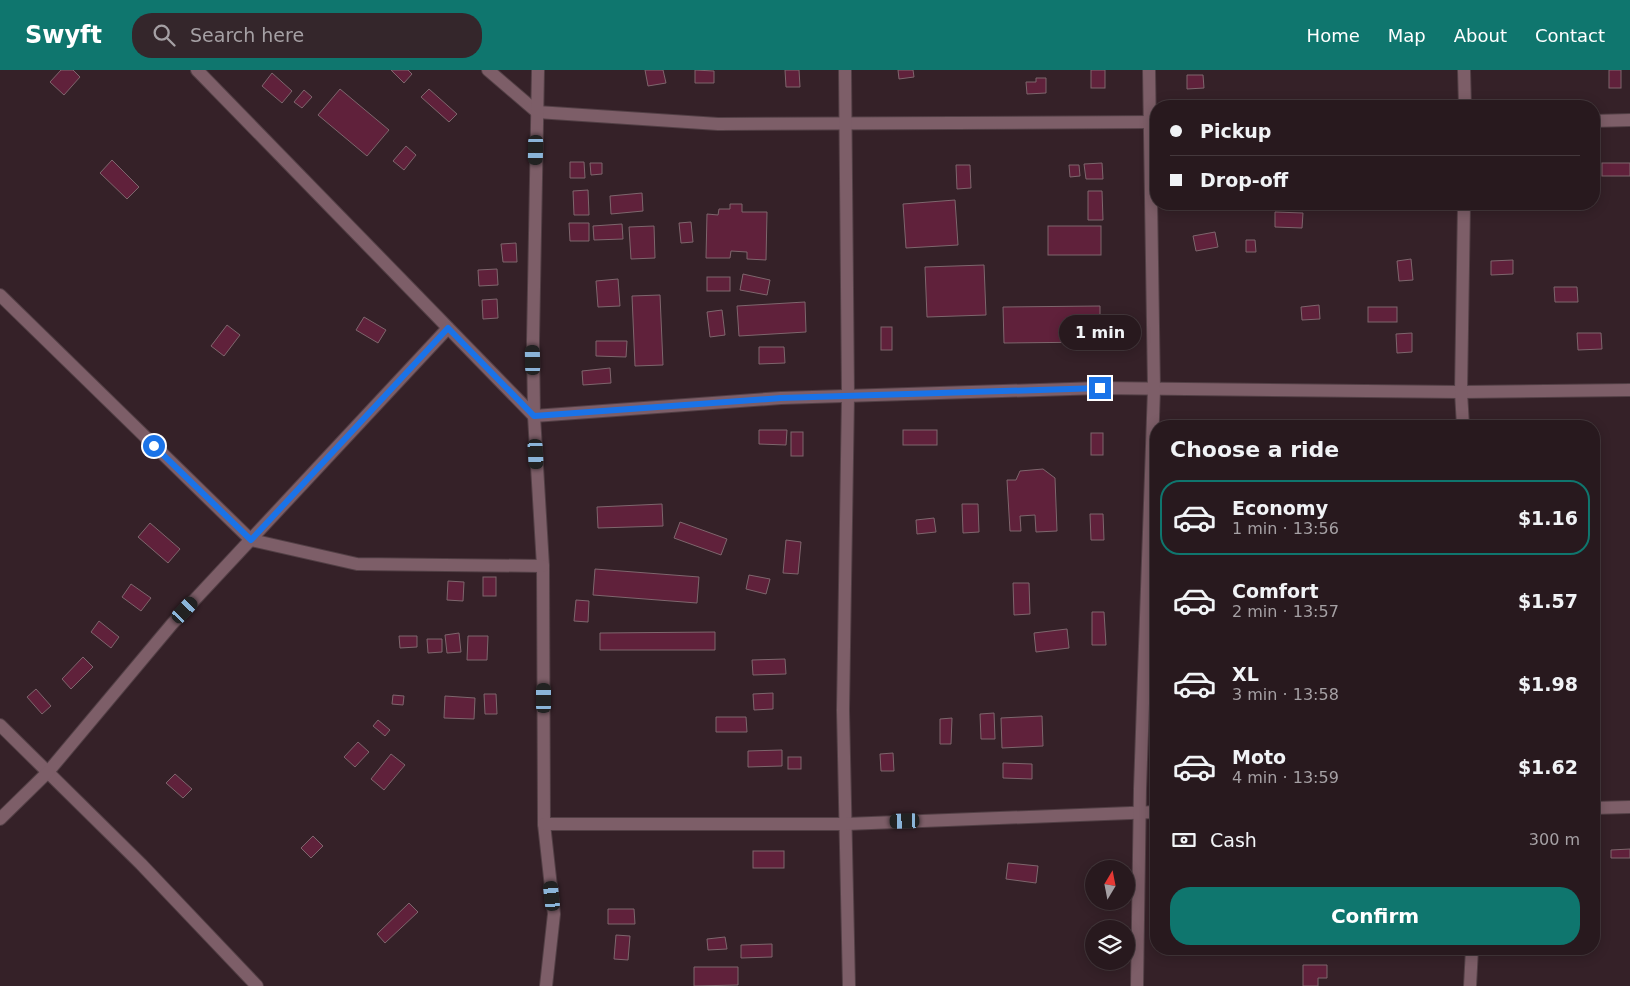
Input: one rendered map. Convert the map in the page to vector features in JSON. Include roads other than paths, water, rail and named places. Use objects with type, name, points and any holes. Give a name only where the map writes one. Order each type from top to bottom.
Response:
[{"type":"street","points":[[197,70],[534,416],[781,398],[1100,388],[1461,392],[1630,390]]},
{"type":"street","points":[[488,70],[537,112],[718,124],[1150,122]]},
{"type":"street","points":[[538,70],[533,342],[534,416],[543,566],[544,824],[554,914],[546,986]]},
{"type":"street","points":[[845,70],[848,396],[843,710],[849,986]]},
{"type":"street","points":[[1149,70],[1151,100]]},
{"type":"street","points":[[1464,70],[1465,100]]},
{"type":"street","points":[[1600,121],[1630,120]]},
{"type":"street","points":[[1153,210],[1153,420]]},
{"type":"street","points":[[1463,420],[1461,392],[1464,210]]},
{"type":"street","points":[[0,295],[251,540],[357,564],[543,566]]},
{"type":"street","points":[[0,819],[48,772],[172,624],[448,328]]},
{"type":"street","points":[[1138,986],[1139,812],[1150,502]]},
{"type":"street","points":[[0,725],[148,872],[257,986]]},
{"type":"street","points":[[1600,808],[1630,806]]},
{"type":"street","points":[[544,824],[846,824],[1150,812]]},
{"type":"street","points":[[1470,986],[1472,955]]}]
